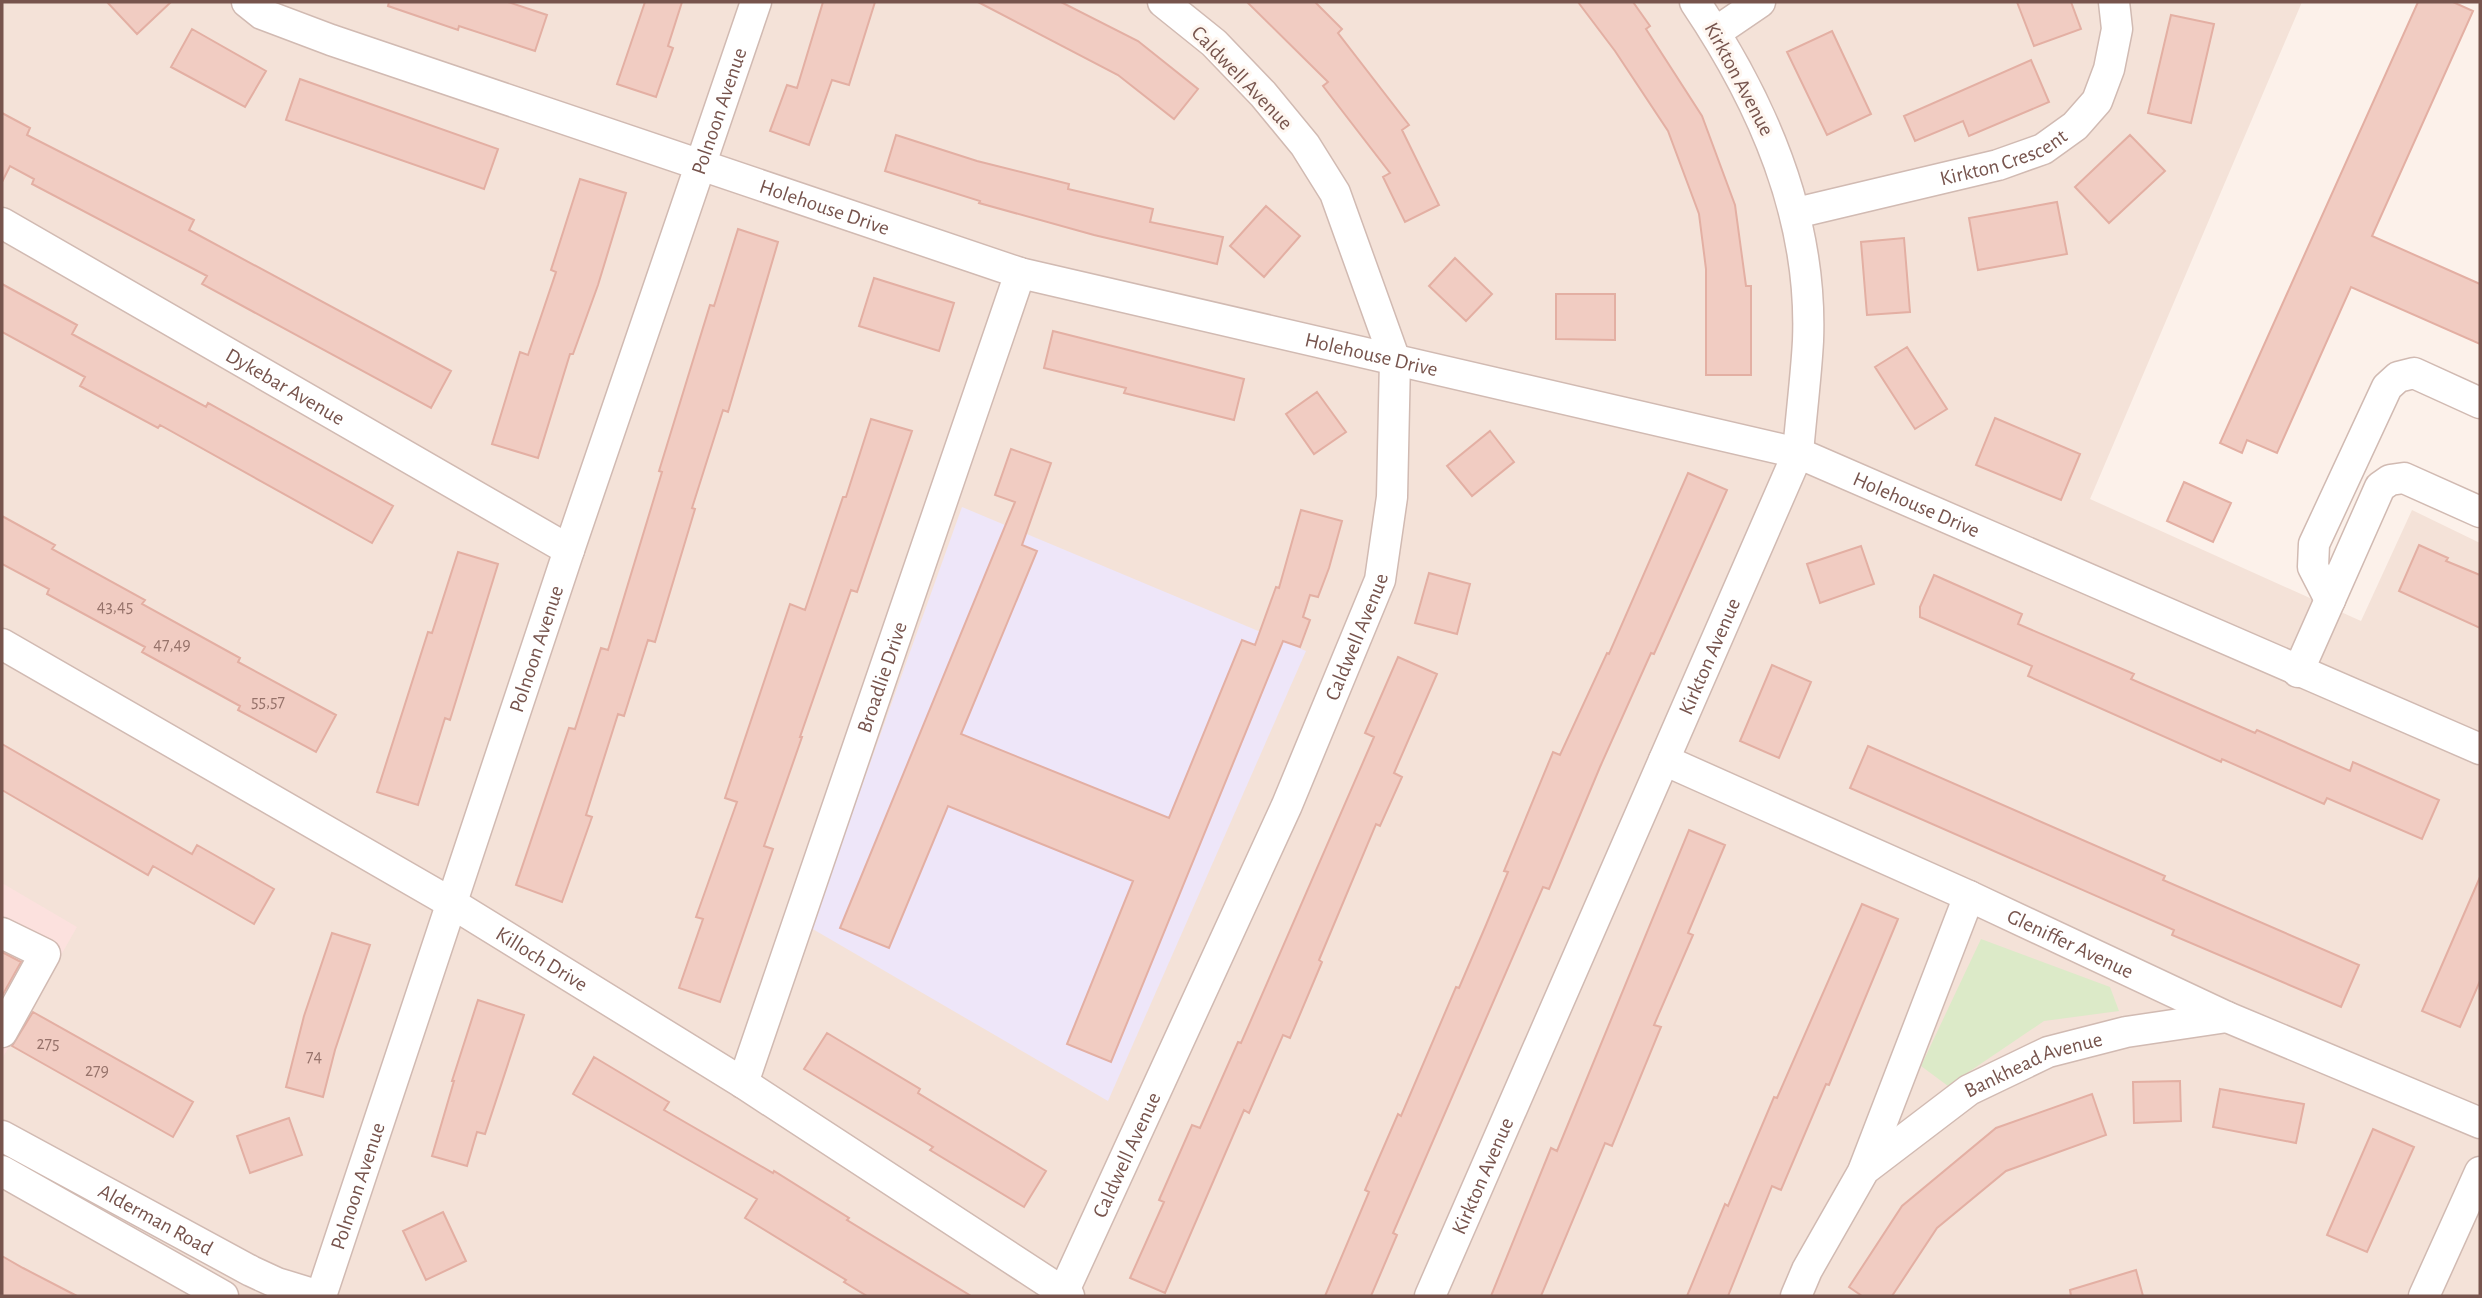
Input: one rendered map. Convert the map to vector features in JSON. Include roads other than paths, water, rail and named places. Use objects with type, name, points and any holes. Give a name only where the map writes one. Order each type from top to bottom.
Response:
[{"type":"street","name":"Holehouse Drive","points":[[247,2],[262,13],[331,40],[1020,273],[1798,453],[2480,749]]},
{"type":"street","name":"Polnoon Avenue","points":[[312,1296],[453,904],[569,550],[756,2]]},
{"type":"street","name":"Caldwell Avenue","points":[[1066,1295],[1287,805],[1380,580],[1392,497],[1395,360],[1335,193],[1305,145],[1263,94],[1214,43],[1163,2]]},
{"type":"street","name":"Kirkton Avenue","points":[[1430,1296],[1798,453],[1808,340],[1805,272],[1796,213],[1772,140],[1745,83],[1716,32],[1695,2]]},
{"type":"street","points":[[1716,32],[1760,2]]},
{"type":"street","name":"Kirkton Crescent","points":[[1796,213],[1998,164],[2043,149],[2075,126],[2097,101],[2109,69],[2117,29],[2114,2]]},
{"type":"street","name":"Dykebar Avenue","points":[[2,223],[569,550]]},
{"type":"street","name":"Broadlie Drive","points":[[743,1083],[1020,273]]},
{"type":"street","points":[[2330,600],[2312,567],[2314,544],[2387,387],[2398,377],[2414,373],[2480,402]]},
{"type":"street","points":[[2298,672],[2379,487],[2390,480],[2404,478],[2480,512]]},
{"type":"street","name":"Killoch Drive","points":[[2,644],[453,904],[743,1083],[1066,1295]]},
{"type":"street","name":"Gleniffer Avenue","points":[[1664,760],[2227,1017],[2480,1123]]},
{"type":"street","name":"Bankhead Avenue","points":[[1796,1296],[1807,1270],[1864,1170],[1969,897]]},
{"type":"street","points":[[2,933],[45,954],[2,1032]]},
{"type":"street","name":"Bankhead Avenue","points":[[1864,1170],[1969,1090],[2048,1052],[2126,1032],[2227,1017]]},
{"type":"street","name":"Alderman Road","points":[[2,1136],[251,1271],[312,1296]]},
{"type":"street","name":"Alderman Road","points":[[2,1171],[223,1296]]},
{"type":"street","points":[[2424,1296],[2480,1172]]}]
